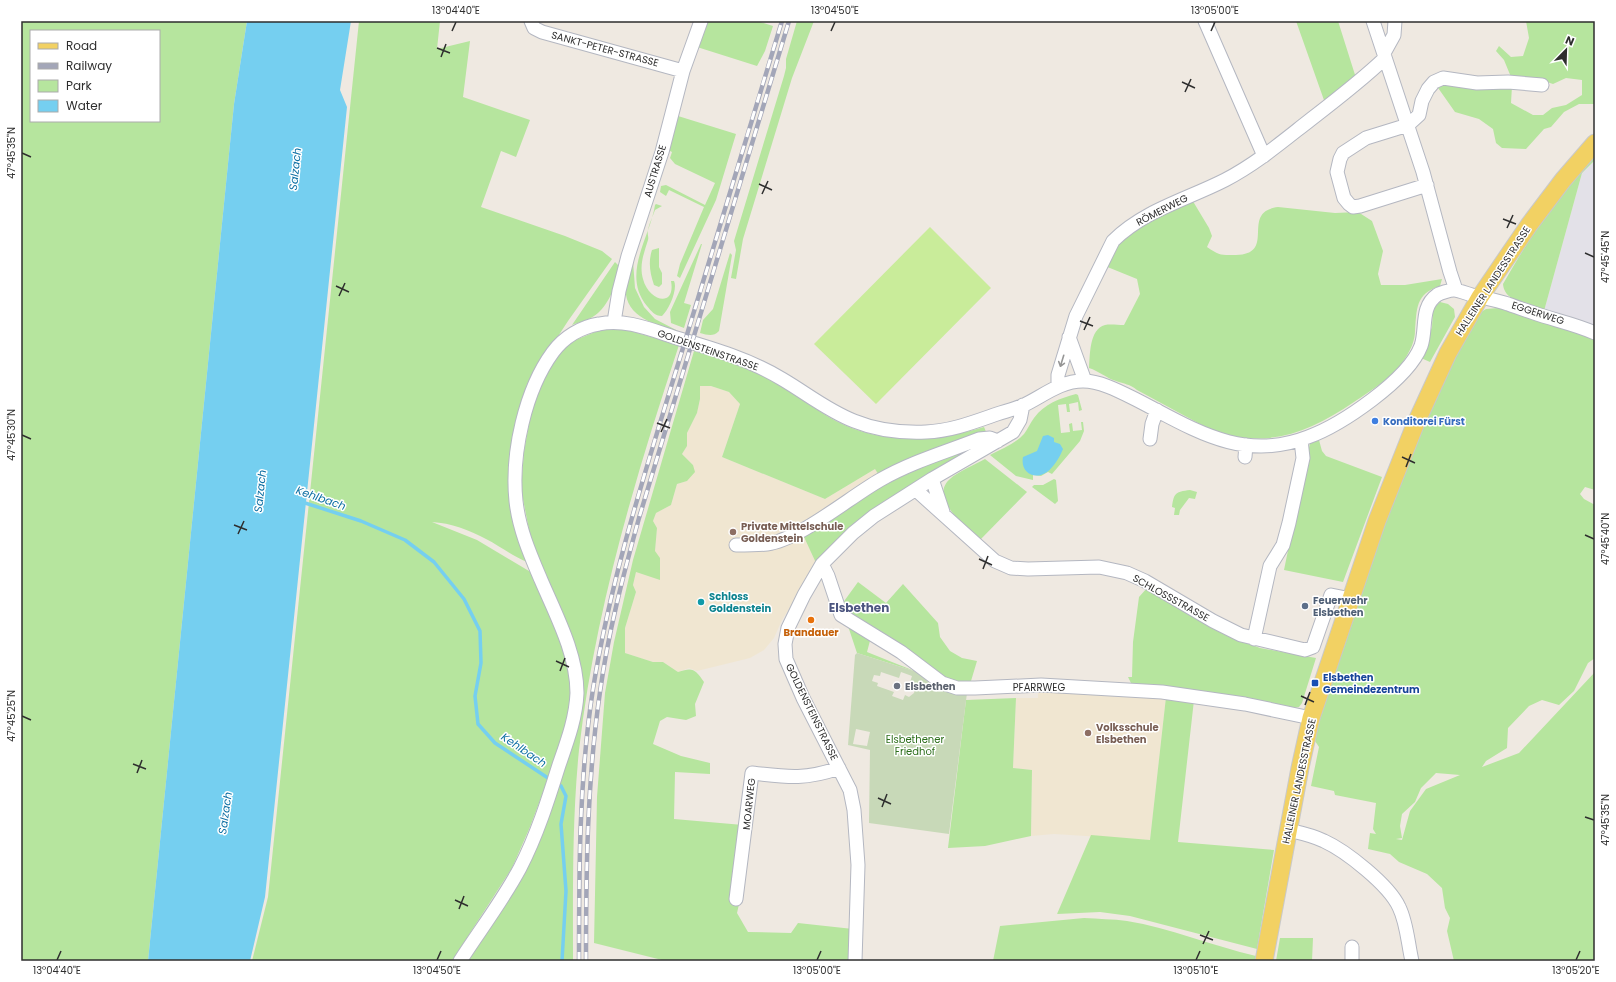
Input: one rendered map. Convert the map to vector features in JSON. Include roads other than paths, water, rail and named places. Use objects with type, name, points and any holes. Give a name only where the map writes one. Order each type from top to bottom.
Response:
[{"type":"main road","name":"HALLEINER LANDESSTRASSE","points":[[1264,961],[1288,830],[1312,718],[1377,521],[1415,426],[1448,353],[1480,297],[1558,185],[1595,143]]},
{"type":"street","name":"SANKT-PETER-STRASSE","points":[[531,21],[534,28],[542,32],[683,71]]},
{"type":"street","name":"AUSTRASSE","points":[[614,322],[619,291],[628,256],[656,172],[683,71],[701,21]]},
{"type":"street","points":[[1205,21],[1264,156]]},
{"type":"street","points":[[1069,337],[1085,381],[1099,384],[1125,394],[1157,410],[1202,440],[1227,442],[1246,452],[1301,440],[1326,430],[1388,386],[1403,371],[1420,347],[1424,332],[1424,318],[1427,306],[1433,298],[1441,293],[1456,290],[1427,185],[1373,21]]},
{"type":"street","name":"RÖMERWEG","points":[[1058,386],[1058,375],[1076,316],[1113,241],[1121,233],[1150,214],[1225,180],[1264,156],[1363,79],[1384,55],[1394,34],[1395,21]]},
{"type":"street","points":[[1427,185],[1353,207],[1348,204],[1342,192],[1337,172],[1343,153],[1366,138],[1408,125],[1419,115],[1422,101],[1428,89],[1434,82],[1443,78],[1477,83],[1508,82],[1542,86]]},
{"type":"street","name":"EGGERWEG","points":[[1456,290],[1503,302],[1532,313],[1573,324],[1595,333]]},
{"type":"street","name":"GOLDENSTEINSTRASSE","points":[[460,961],[518,872],[537,832],[570,733],[575,710],[577,692],[575,673],[568,646],[522,534],[516,499],[516,464],[521,428],[528,399],[537,377],[551,354],[565,338],[583,328],[599,324],[614,322],[633,324],[732,356],[780,377],[835,412],[854,421],[892,431],[924,432],[952,429],[1023,406],[1058,386],[1085,381]]},
{"type":"street","name":"GOLDENSTEINSTRASSE","points":[[855,961],[858,865],[856,823],[850,790],[800,691],[786,659],[785,644],[788,628],[804,595],[822,564],[853,533],[874,516],[932,479],[1013,432],[1020,420],[1023,406]]},
{"type":"street","points":[[1150,439],[1152,424],[1157,410]]},
{"type":"street","points":[[736,545],[768,544],[785,538],[803,529],[880,480],[902,468],[979,439],[990,438],[998,441]]},
{"type":"street","points":[[1254,639],[1270,566],[1283,545],[1289,523],[1303,458],[1301,440]]},
{"type":"street","name":"SCHLOSSSTRASSE","points":[[932,479],[944,514]]},
{"type":"street","name":"SCHLOSSSTRASSE","points":[[916,490],[995,561],[1011,568],[1099,567],[1136,576],[1185,599],[1212,621],[1241,635],[1254,639],[1305,650],[1313,647],[1332,595],[1351,599]]},
{"type":"street","name":"PFARRWEG","points":[[822,564],[828,576],[841,615],[901,652],[942,683],[957,688],[1041,685],[1175,693],[1245,704],[1312,718]]},
{"type":"street","name":"MOARWEG","points":[[736,899],[752,773],[797,778],[820,775],[839,768]]},
{"type":"street","points":[[1288,830],[1307,834],[1324,841],[1358,864],[1389,891],[1402,914],[1412,961]]},
{"type":"street","points":[[1352,947],[1352,961]]},
{"type":"water","name":"Salzach","points":[[247,21],[351,21],[340,90],[347,107],[265,897],[250,961],[148,961],[234,104]]},
{"type":"water","points":[[1048,435],[1054,438],[1054,442],[1060,444],[1063,449],[1054,465],[1047,472],[1037,476],[1029,474],[1024,467],[1023,457],[1037,451],[1043,436]]},
{"type":"waterway","name":"Kehlbach","points":[[302,502],[361,521],[405,540],[434,562],[464,599],[480,631],[481,663],[475,696],[478,724],[495,743],[551,780]]},
{"type":"waterway","name":"Kehlbach","points":[[556,783],[561,786],[566,796],[561,824],[566,891],[562,961]]},
{"type":"railway","points":[[579,961],[582,791],[588,723],[609,606],[619,564],[642,483],[782,21]]},
{"type":"railway","points":[[586,961],[588,826],[592,759],[603,670],[612,626],[639,518],[789,21]]},
{"type":"place","name":"Konditorei Fürst","points":[[1375,421]]},
{"type":"place","name":"Private Mittelschule Goldenstein","points":[[733,532]]},
{"type":"place","name":"Schloss Goldenstein","points":[[701,602]]},
{"type":"place","name":"Feuerwehr Elsbethen","points":[[1305,606]]},
{"type":"place","name":"Brandauer","points":[[811,620]]},
{"type":"place","name":"Elsbethen Gemeindezentrum","points":[[1315,683]]},
{"type":"place","name":"Elsbethen","points":[[897,686]]},
{"type":"place","name":"Volksschule Elsbethen","points":[[1088,733]]},
{"type":"district","name":"Elsbethen","points":[[859,607]]},
{"type":"park label","name":"Elsbethener Friedhof","points":[[915,744]]}]
